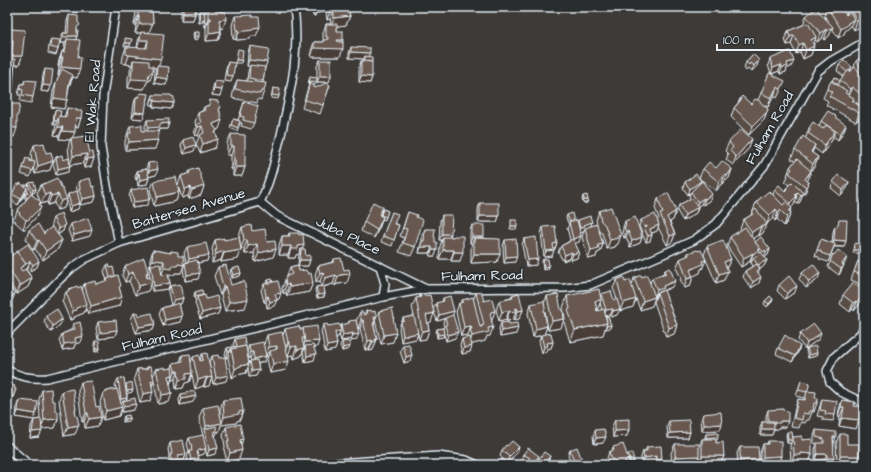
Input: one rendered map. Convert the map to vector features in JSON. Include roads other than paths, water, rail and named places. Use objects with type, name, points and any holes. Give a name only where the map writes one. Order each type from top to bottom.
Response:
[{"type":"main road","points":[[7,447],[28,465]]},
{"type":"main road","points":[[323,465],[438,457],[466,461],[475,465]]},
{"type":"street","name":"El Wak Road","points":[[116,7],[103,96],[101,146],[107,186],[119,243]]},
{"type":"street","name":"Battersea Avenue","points":[[7,333],[72,268],[85,259],[119,243],[260,202],[272,172],[292,88],[296,59],[297,35],[294,7]]},
{"type":"street","name":"Fulham Road","points":[[7,370],[19,376],[32,379],[47,378],[383,297],[426,289],[565,288],[590,285],[694,240],[716,224],[764,166],[818,71],[864,42]]},
{"type":"street","name":"Juba Place","points":[[260,202],[277,216],[426,289]]},
{"type":"street","points":[[380,266],[385,284],[383,297]]},
{"type":"street","points":[[864,328],[860,334],[834,357],[828,371],[830,382],[841,392],[864,403]]}]
